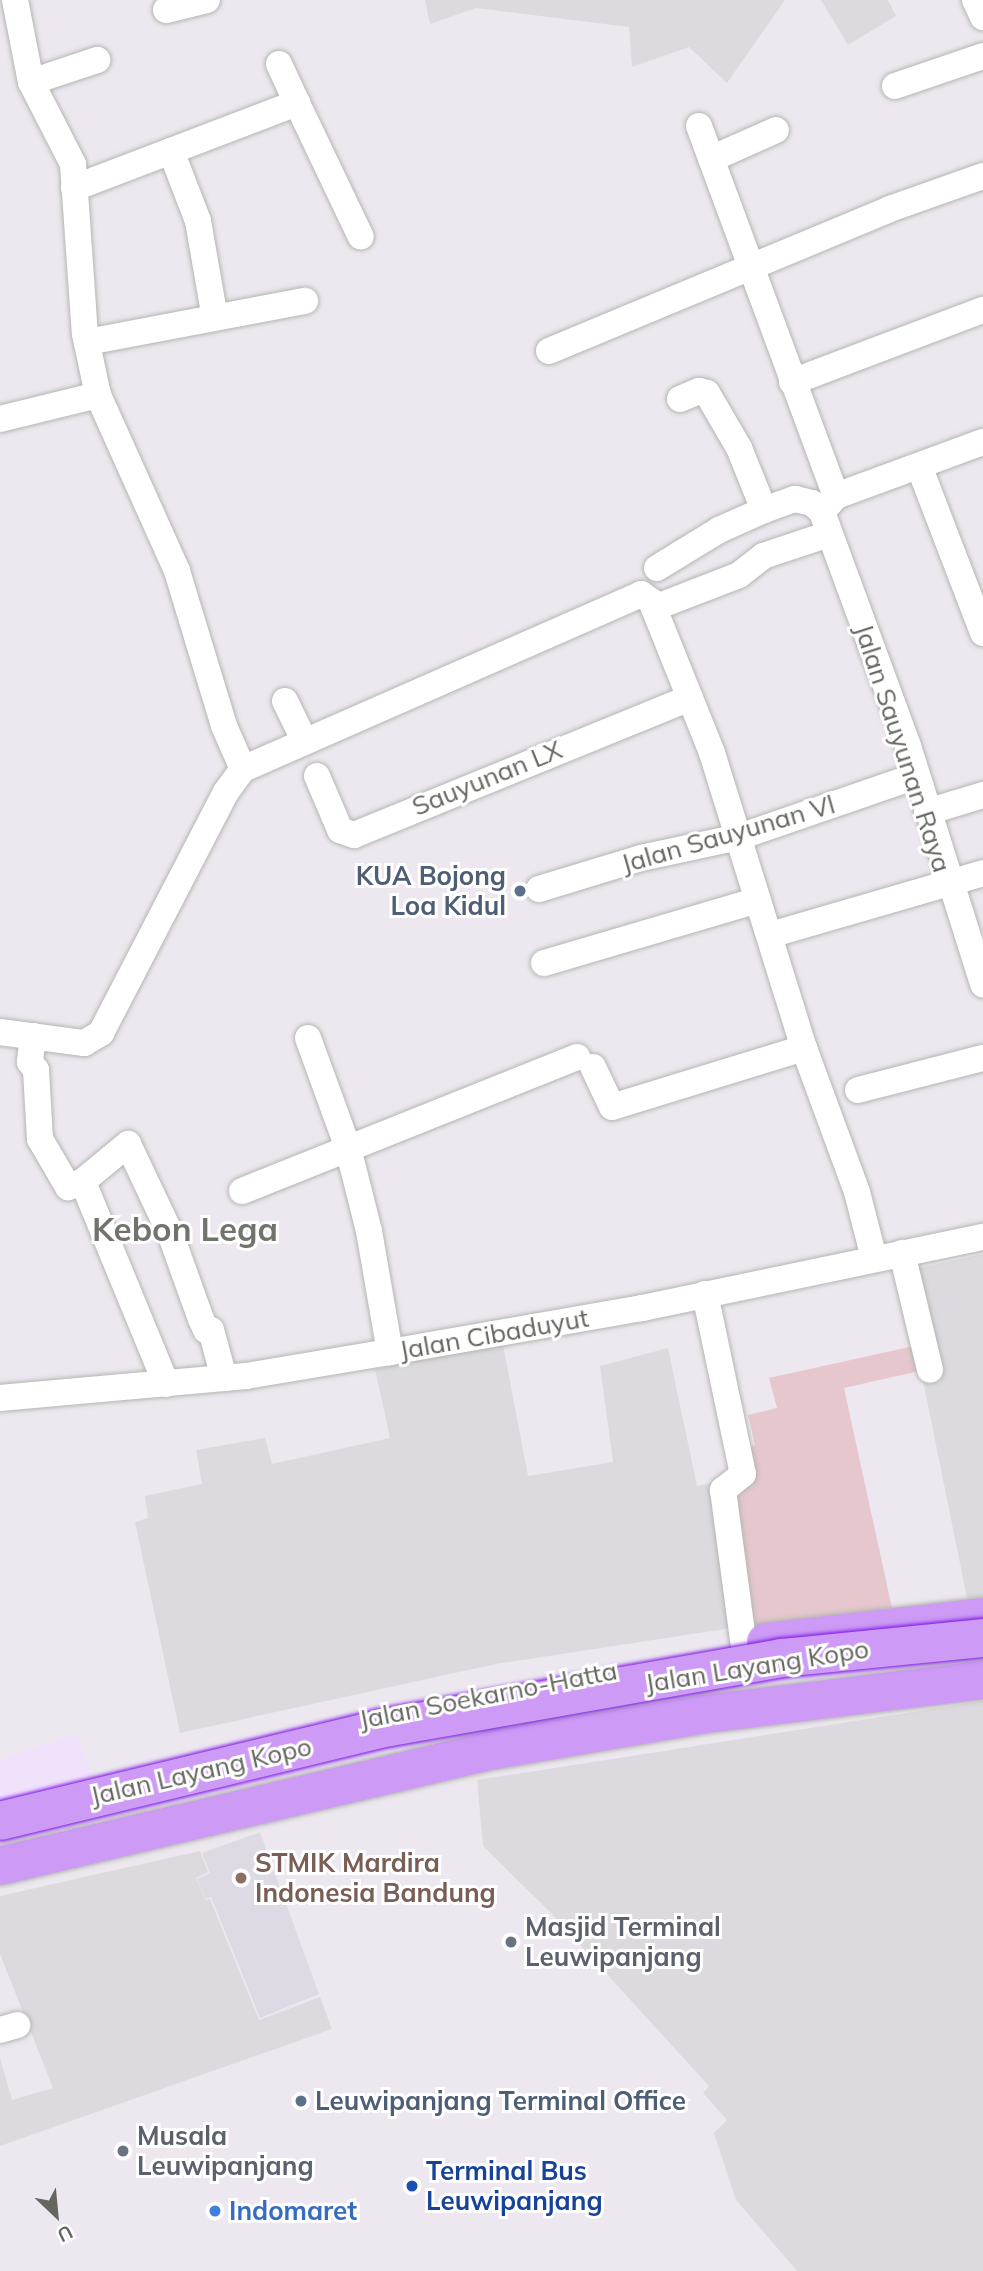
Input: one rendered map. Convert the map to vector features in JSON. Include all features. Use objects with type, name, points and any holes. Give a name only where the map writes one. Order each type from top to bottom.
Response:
[{"type":"highway","name":"Jalan Soekarno-Hatta","points":[[0,1808],[100,1780],[351,1721],[744,1647],[983,1617]]},
{"type":"highway","name":"Jalan Layang Kopo","points":[[0,1821],[379,1729],[782,1658],[983,1638]]},
{"type":"highway","name":"Jalan Layang Kopo","points":[[0,1842],[383,1749],[578,1713],[788,1679],[983,1662]]},
{"type":"highway","points":[[0,1866],[489,1751],[772,1704],[983,1680]]},
{"type":"highway","points":[[100,1780],[80,1795],[79,1820],[96,1837],[114,1838]]},
{"type":"street","points":[[15,0],[31,82],[73,164],[87,342],[97,395],[177,571],[224,726],[243,769]]},
{"type":"street","points":[[166,10],[207,0]]},
{"type":"street","points":[[975,0],[983,17]]},
{"type":"street","points":[[895,86],[983,56]]},
{"type":"street","points":[[31,82],[97,60]]},
{"type":"street","points":[[279,64],[361,237]]},
{"type":"street","points":[[74,188],[297,103]]},
{"type":"street","name":"Jalan Sauyunan Raya","points":[[699,126],[792,383],[829,514],[916,776],[948,882],[979,953],[983,984]]},
{"type":"street","points":[[711,159],[776,130]]},
{"type":"street","points":[[172,151],[198,220],[215,318]]},
{"type":"street","points":[[549,351],[890,209],[983,176]]},
{"type":"street","points":[[87,342],[305,301]]},
{"type":"street","points":[[792,383],[983,310]]},
{"type":"street","points":[[680,399],[699,391],[707,393],[739,448],[764,510]]},
{"type":"street","points":[[0,419],[97,395]]},
{"type":"street","points":[[654,608],[739,575],[763,556],[829,514],[919,466],[983,443]]},
{"type":"street","points":[[919,466],[983,633]]},
{"type":"street","points":[[657,568],[719,530],[795,499],[812,503],[829,514]]},
{"type":"street","points":[[0,1032],[84,1043],[107,1025],[226,792],[243,769],[624,597],[640,594],[654,608],[690,698],[739,837],[804,1048],[843,1150],[874,1258]]},
{"type":"street","name":"Sauyunan LX","points":[[317,776],[340,830],[354,835],[690,698]]},
{"type":"street","points":[[285,701],[304,740]]},
{"type":"street","name":"Jalan Sauyunan Vl","points":[[539,889],[641,858],[739,837],[916,776]]},
{"type":"street","points":[[927,813],[983,794]]},
{"type":"street","points":[[770,935],[983,873]]},
{"type":"street","points":[[544,963],[758,900]]},
{"type":"street","points":[[33,1036],[30,1062],[36,1070],[40,1139],[68,1187],[82,1182],[128,1144],[170,1233],[201,1319],[206,1330],[211,1330],[224,1378]]},
{"type":"street","points":[[308,1038],[348,1148],[369,1231],[390,1352]]},
{"type":"street","points":[[242,1191],[348,1148],[585,1062],[612,1107],[804,1048]]},
{"type":"street","points":[[858,1090],[983,1058]]},
{"type":"street","points":[[82,1182],[166,1384]]},
{"type":"street","name":"Jalan Cibaduyut","points":[[0,1398],[224,1378],[390,1352],[705,1294],[983,1237]]},
{"type":"street","points":[[902,1253],[930,1370]]},
{"type":"street","points":[[705,1294],[743,1474],[723,1490],[744,1647]]},
{"type":"shaded area","points":[[425,0],[785,0],[727,83],[689,47],[632,67],[629,27],[476,8],[430,24]]},
{"type":"shaded area","points":[[821,0],[888,0],[896,16],[848,45]]},
{"type":"shaded area","points":[[983,1254],[983,1597],[967,1598],[901,1272]]},
{"type":"shaded area","points":[[503,1345],[528,1476],[613,1462],[600,1366],[668,1348],[697,1486],[714,1483],[738,1627],[496,1664],[180,1733],[135,1522],[148,1518],[145,1496],[202,1484],[196,1450],[265,1438],[272,1464],[390,1438],[375,1369]]},
{"type":"shaded area","points":[[914,1346],[919,1371],[844,1388],[892,1608],[744,1629],[726,1489],[743,1450],[755,1445],[748,1415],[777,1408],[769,1378]]},
{"type":"shaded area","points":[[983,1701],[983,2271],[797,2271],[736,2200],[714,2133],[727,2120],[703,2093],[709,2086],[552,1914],[483,1846],[477,1780]]},
{"type":"shaded area","points":[[76,1734],[94,1775],[0,1806],[0,1759]]},
{"type":"shaded area","points":[[260,1832],[319,1994],[260,2018],[211,1897],[206,1899],[197,1879],[210,1873],[202,1853]]},
{"type":"shaded area","points":[[200,1851],[208,1872],[196,1878],[206,1900],[210,1899],[259,2020],[320,1997],[332,2029],[0,2146],[0,2058],[12,2100],[53,2088],[0,1954],[0,1896]]},
{"type":"place","name":"KUA Bojong Loa Kidul","points":[[520,891]]},
{"type":"place","name":"STMIK Mardira Indonesia Bandung","points":[[241,1878]]},
{"type":"place","name":"Masjid Terminal Leuwipanjang","points":[[511,1942]]},
{"type":"place","name":"Leuwipanjang Terminal Office","points":[[301,2101]]},
{"type":"place","name":"Musala Leuwipanjang","points":[[123,2151]]},
{"type":"place","name":"Terminal Bus Leuwipanjang","points":[[412,2186]]},
{"type":"place","name":"Indomaret","points":[[215,2211]]},
{"type":"district","name":"Kebon Lega","points":[[185,1229]]}]
